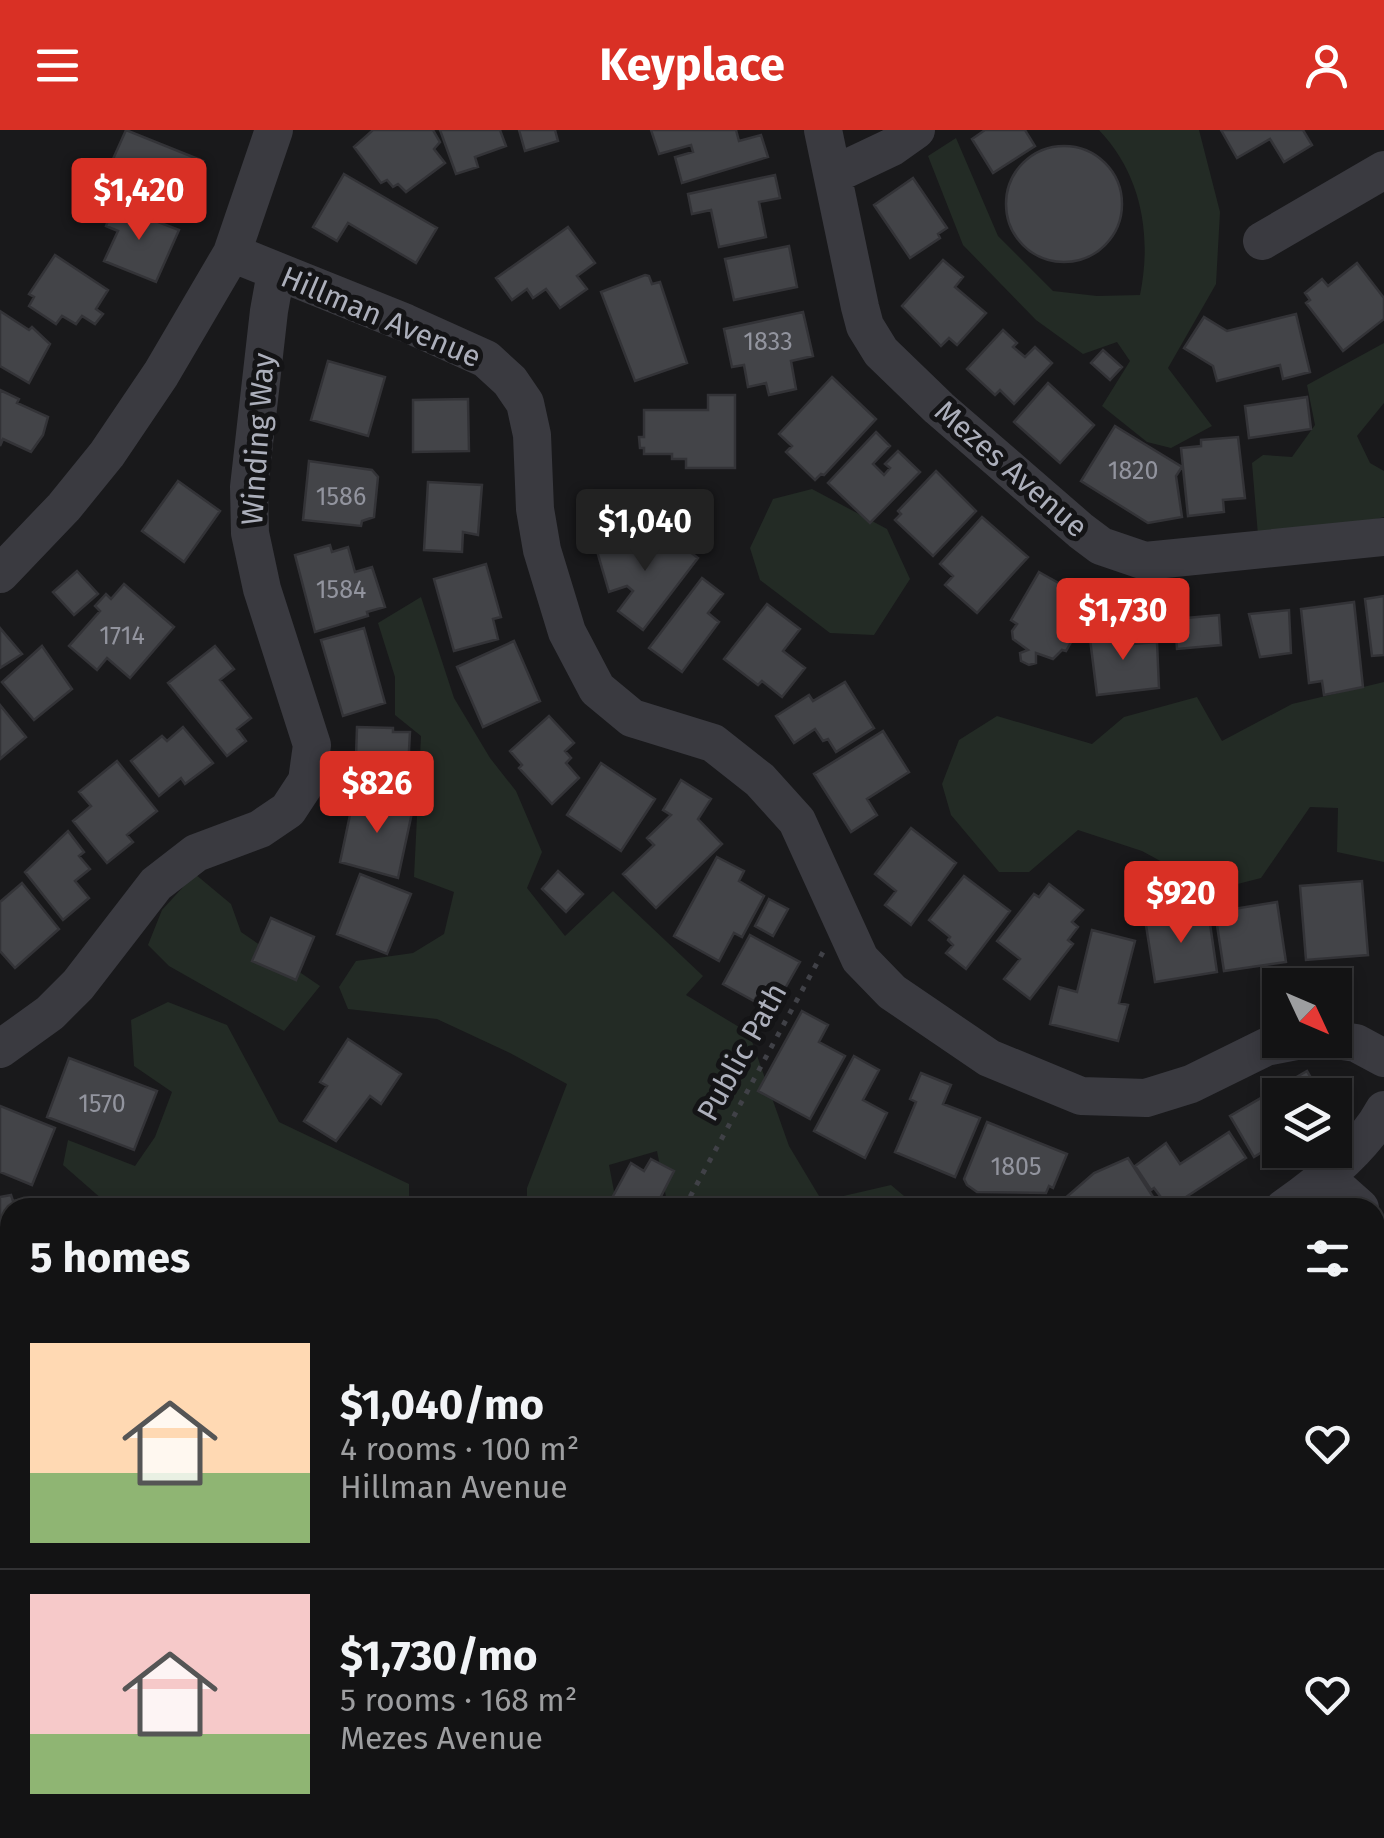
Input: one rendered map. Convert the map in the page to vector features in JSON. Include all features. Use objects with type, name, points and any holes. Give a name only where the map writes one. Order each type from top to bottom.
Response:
[{"type":"street","points":[[0,574],[64,507],[107,454],[161,374],[232,253],[274,130]]},
{"type":"street","name":"Mezes Avenue","points":[[823,130],[865,326],[880,352],[1081,532],[1125,556],[1157,560],[1384,537]]},
{"type":"street","points":[[833,175],[916,130]]},
{"type":"street","points":[[1262,241],[1384,170]]},
{"type":"street","name":"Hillman Avenue","points":[[232,253],[454,344],[486,359],[510,381],[525,402],[532,435],[542,550],[567,632],[597,689],[632,718],[714,744],[760,780],[796,821],[860,960],[892,992],[989,1058],[1081,1096],[1146,1098],[1192,1084],[1262,1049]]},
{"type":"street","name":"Winding Way","points":[[0,1050],[50,1013],[78,984],[156,884],[196,854],[260,830],[288,810],[307,781],[312,744],[262,589],[250,533],[252,468],[268,311],[276,272]]},
{"type":"street","points":[[1352,1042],[1384,1058]]},
{"type":"street","points":[[1296,1198],[1349,1154],[1384,1110]]},
{"type":"street","points":[[1324,1176],[1349,1198]]},
{"type":"path","name":"Public Path","points":[[689,1198],[841,919]]},
{"type":"shaded area","points":[[1099,130],[1199,130],[1220,212],[1216,284],[1168,368],[1212,426],[1171,448],[1147,442],[1102,406],[1130,361],[1117,342],[1083,354],[1036,320],[963,245],[928,156],[956,138],[998,236],[1053,291],[1140,295],[1145,251],[1140,207],[1125,166]]},
{"type":"shaded area","points":[[1384,343],[1384,403],[1357,436],[1370,463],[1384,471],[1384,517],[1305,538],[1258,535],[1252,463],[1263,455],[1292,457],[1315,425],[1307,385]]},
{"type":"shaded area","points":[[812,489],[887,529],[910,579],[874,635],[830,633],[760,580],[750,548],[773,499]]},
{"type":"shaded area","points":[[421,597],[454,698],[490,758],[516,791],[542,852],[527,888],[565,936],[613,891],[703,976],[686,995],[749,1033],[789,1146],[820,1198],[666,1198],[657,1151],[609,1165],[615,1198],[527,1198],[527,1188],[567,1084],[437,1019],[348,1009],[339,987],[356,961],[413,953],[444,934],[454,892],[414,877],[421,736],[395,715],[395,677],[378,623]]},
{"type":"shaded area","points":[[1384,682],[1384,862],[1337,852],[1338,808],[1310,807],[1261,878],[1214,890],[1142,851],[1078,830],[1029,872],[999,872],[951,815],[942,784],[959,740],[997,716],[1092,744],[1124,717],[1197,697],[1222,741],[1292,704]]},
{"type":"shaded area","points":[[195,874],[231,904],[241,932],[320,986],[284,1031],[169,966],[148,945],[162,910]]},
{"type":"shaded area","points":[[168,1002],[227,1025],[279,1122],[409,1184],[409,1198],[101,1198],[63,1165],[68,1140],[135,1166],[155,1137],[172,1092],[134,1066],[131,1020]]},
{"type":"shaded area","points":[[891,1185],[906,1198],[835,1198]]},
{"type":"building","points":[[126,130],[203,161],[177,221],[100,188]]},
{"type":"building","points":[[373,130],[433,130],[440,142],[434,149],[445,163],[406,192],[387,180],[381,183],[354,147]]},
{"type":"building","points":[[440,130],[500,130],[506,146],[475,157],[478,167],[456,174]]},
{"type":"building","points":[[519,130],[555,130],[558,141],[525,151]]},
{"type":"building","points":[[651,130],[736,130],[739,141],[761,135],[768,157],[682,183],[675,157],[693,152],[691,145],[659,154]]},
{"type":"building","points":[[985,130],[1025,130],[1035,146],[993,173],[972,139]]},
{"type":"building","points":[[1221,130],[1303,130],[1312,145],[1284,162],[1270,139],[1237,158]]},
{"type":"building","points":[[1064,146],[1086,150],[1105,163],[1118,182],[1122,204],[1118,226],[1105,245],[1086,258],[1064,262],[1042,258],[1023,245],[1010,226],[1006,204],[1010,182],[1023,163],[1042,150]]},
{"type":"building","points":[[344,174],[437,228],[416,263],[348,223],[337,241],[313,227]]},
{"type":"building","points":[[775,175],[780,198],[759,202],[766,237],[719,247],[711,210],[692,214],[688,194]]},
{"type":"building","points":[[913,178],[947,228],[938,234],[940,238],[910,258],[874,205]]},
{"type":"building","points":[[114,205],[179,230],[156,282],[104,261],[118,231],[106,226]]},
{"type":"building","points":[[568,227],[595,263],[577,276],[587,289],[560,308],[546,289],[533,298],[527,289],[512,300],[496,278]]},
{"type":"building","points":[[789,246],[797,287],[734,300],[725,259]]},
{"type":"building","points":[[55,255],[108,290],[96,309],[103,314],[95,324],[82,316],[76,324],[62,316],[56,324],[29,306],[34,297],[29,294]]},
{"type":"building","points":[[943,260],[963,277],[955,287],[986,313],[957,345],[949,338],[941,346],[902,306]]},
{"type":"building","points":[[1357,263],[1384,298],[1384,319],[1343,351],[1306,303],[1310,300],[1305,293],[1322,279],[1328,286]]},
{"type":"building","points":[[645,275],[652,284],[660,282],[687,363],[635,381],[601,292]]},
{"type":"building","points":[[0,311],[29,330],[32,327],[50,344],[29,383],[0,366]]},
{"type":"building","points":[[803,312],[813,356],[791,361],[796,389],[769,395],[766,383],[748,387],[744,365],[732,367],[724,329]]},
{"type":"building","points":[[1296,314],[1310,372],[1283,379],[1280,365],[1217,381],[1213,366],[1184,348],[1204,317],[1227,331]]},
{"type":"building","points":[[1003,330],[1025,357],[1035,347],[1052,363],[1014,404],[1000,390],[995,395],[967,369]]},
{"type":"building","points":[[1103,350],[1122,367],[1110,380],[1091,363]]},
{"type":"building","points":[[328,361],[385,377],[368,436],[311,420]]},
{"type":"building","points":[[832,377],[876,419],[815,480],[786,452],[792,446],[779,434]]},
{"type":"building","points":[[1048,383],[1094,425],[1060,463],[1014,422]]},
{"type":"building","points":[[0,390],[48,417],[43,435],[31,452],[3,439],[0,446]]},
{"type":"building","points":[[708,395],[735,395],[735,468],[686,468],[686,459],[672,459],[672,454],[644,454],[639,437],[644,437],[644,410],[708,410]]},
{"type":"building","points":[[1307,397],[1311,429],[1249,438],[1245,406]]},
{"type":"building","points":[[468,399],[469,451],[413,452],[413,400]]},
{"type":"building","points":[[1115,426],[1182,467],[1176,476],[1182,517],[1148,523],[1081,481]]},
{"type":"building","points":[[876,432],[890,446],[873,464],[884,475],[890,468],[885,464],[898,451],[920,472],[870,523],[828,483]]},
{"type":"building","points":[[1238,437],[1245,498],[1223,500],[1224,512],[1188,516],[1181,448],[1201,446],[1201,440]]},
{"type":"building","points":[[309,461],[372,470],[378,477],[374,517],[362,521],[361,526],[303,520]]},
{"type":"building","points":[[936,471],[976,511],[933,556],[895,520],[901,514],[898,511]]},
{"type":"building","points":[[178,481],[220,511],[184,562],[142,531]]},
{"type":"building","points":[[428,482],[482,485],[478,535],[463,532],[462,552],[424,550]]},
{"type":"building","points":[[982,517],[1028,557],[977,613],[945,585],[953,576],[940,564]]},
{"type":"building","points":[[651,534],[675,552],[681,545],[698,558],[643,630],[618,611],[633,591],[627,586],[609,592],[597,551]]},
{"type":"building","points":[[330,545],[332,552],[348,547],[355,572],[372,567],[385,607],[315,632],[295,555]]},
{"type":"building","points":[[486,564],[501,617],[493,619],[498,639],[454,651],[434,579]]},
{"type":"building","points":[[77,571],[98,594],[74,615],[53,592]]},
{"type":"building","points":[[1039,572],[1087,599],[1085,604],[1091,607],[1066,651],[1053,659],[1036,653],[1036,663],[1029,665],[1021,661],[1020,653],[1028,650],[1013,639],[1012,631],[1017,624],[1011,620]]},
{"type":"building","points":[[702,578],[723,594],[708,613],[719,622],[682,672],[649,648]]},
{"type":"building","points":[[124,584],[174,627],[130,678],[107,658],[97,670],[69,646],[100,611],[95,606],[106,594],[111,599]]},
{"type":"building","points":[[1384,596],[1384,655],[1372,656],[1365,599]]},
{"type":"building","points":[[1354,602],[1363,687],[1324,695],[1322,681],[1309,683],[1301,609]]},
{"type":"building","points":[[767,604],[800,629],[783,651],[805,668],[782,697],[762,681],[758,685],[724,659]]},
{"type":"building","points":[[1289,610],[1291,653],[1260,657],[1249,614]]},
{"type":"building","points":[[1219,615],[1221,645],[1177,649],[1175,619]]},
{"type":"building","points":[[1120,627],[1122,645],[1157,642],[1159,688],[1097,695],[1089,631]]},
{"type":"building","points":[[0,628],[22,654],[0,668]]},
{"type":"building","points":[[364,628],[385,703],[343,716],[321,640]]},
{"type":"building","points":[[514,641],[540,701],[483,727],[457,667]]},
{"type":"building","points":[[42,646],[72,689],[34,720],[2,682]]},
{"type":"building","points":[[215,646],[234,669],[220,680],[251,718],[237,729],[246,741],[227,756],[168,683]]},
{"type":"building","points":[[845,682],[874,728],[836,752],[815,729],[794,743],[776,716],[809,695],[813,701]]},
{"type":"building","points":[[0,705],[26,737],[0,759]]},
{"type":"building","points":[[549,716],[574,743],[565,751],[571,758],[566,763],[579,778],[552,804],[519,768],[522,765],[510,751]]},
{"type":"building","points":[[183,727],[213,763],[185,784],[181,778],[159,796],[131,761],[162,736],[167,741]]},
{"type":"building","points":[[357,727],[410,732],[407,788],[355,786]]},
{"type":"building","points":[[883,731],[909,772],[867,799],[877,815],[851,832],[814,774]]},
{"type":"building","points":[[117,761],[157,811],[127,835],[133,842],[107,863],[73,821],[91,806],[79,792]]},
{"type":"building","points":[[601,763],[655,799],[621,851],[567,815]]},
{"type":"building","points":[[681,780],[711,799],[698,819],[722,844],[656,908],[623,874],[654,845],[647,838],[671,815],[663,810]]},
{"type":"building","points":[[354,796],[413,808],[398,878],[340,862]]},
{"type":"building","points":[[911,828],[956,863],[911,925],[885,905],[896,891],[875,874]]},
{"type":"building","points":[[68,831],[84,852],[79,856],[90,869],[75,881],[89,898],[63,920],[25,872]]},
{"type":"building","points":[[717,857],[744,871],[739,881],[764,896],[742,937],[734,933],[719,961],[674,936]]},
{"type":"building","points":[[558,871],[583,894],[566,912],[542,889]]},
{"type":"building","points":[[360,874],[411,894],[387,954],[337,934]]},
{"type":"building","points":[[964,876],[1010,911],[966,969],[946,953],[953,945],[950,937],[929,920]]},
{"type":"building","points":[[1362,881],[1368,955],[1306,960],[1300,886]]},
{"type":"building","points":[[22,883],[59,929],[15,968],[0,951],[0,902]]},
{"type":"building","points":[[1049,884],[1083,910],[1072,922],[1078,927],[1068,940],[1073,944],[1030,999],[1004,979],[1020,959],[997,941],[1034,894],[1039,897]]},
{"type":"building","points":[[769,899],[788,909],[773,936],[755,926]]},
{"type":"building","points":[[1277,902],[1286,962],[1224,971],[1215,912]]},
{"type":"building","points":[[1208,910],[1217,972],[1155,982],[1145,919]]},
{"type":"building","points":[[271,918],[314,937],[296,980],[252,961]]},
{"type":"building","points":[[1092,930],[1135,941],[1119,1003],[1128,1005],[1118,1041],[1050,1024],[1059,987],[1077,992]]},
{"type":"building","points":[[750,935],[800,962],[775,1006],[757,996],[754,1001],[723,984]]},
{"type":"building","points":[[802,1011],[828,1025],[819,1042],[845,1056],[810,1119],[758,1091]]},
{"type":"building","points":[[348,1039],[401,1074],[381,1104],[370,1096],[336,1141],[304,1121],[327,1086],[320,1082]]},
{"type":"building","points":[[854,1056],[879,1070],[863,1100],[887,1113],[865,1158],[814,1131]]},
{"type":"building","points":[[69,1058],[157,1091],[134,1150],[47,1117]]},
{"type":"building","points":[[921,1073],[951,1085],[943,1104],[980,1118],[955,1177],[895,1152],[916,1102],[910,1099]]},
{"type":"building","points":[[1262,1097],[1262,1152],[1254,1157],[1230,1116]]},
{"type":"building","points":[[0,1106],[55,1128],[32,1185],[0,1172]]},
{"type":"building","points":[[987,1122],[1067,1154],[1053,1188],[1049,1186],[1046,1193],[977,1192],[967,1185],[964,1179]]},
{"type":"building","points":[[1229,1132],[1246,1158],[1184,1198],[1162,1198],[1135,1166],[1166,1143],[1180,1164]]},
{"type":"building","points":[[1128,1158],[1154,1198],[1065,1198],[1094,1173]]},
{"type":"building","points":[[651,1159],[674,1171],[660,1198],[612,1198],[631,1163],[644,1171]]}]
